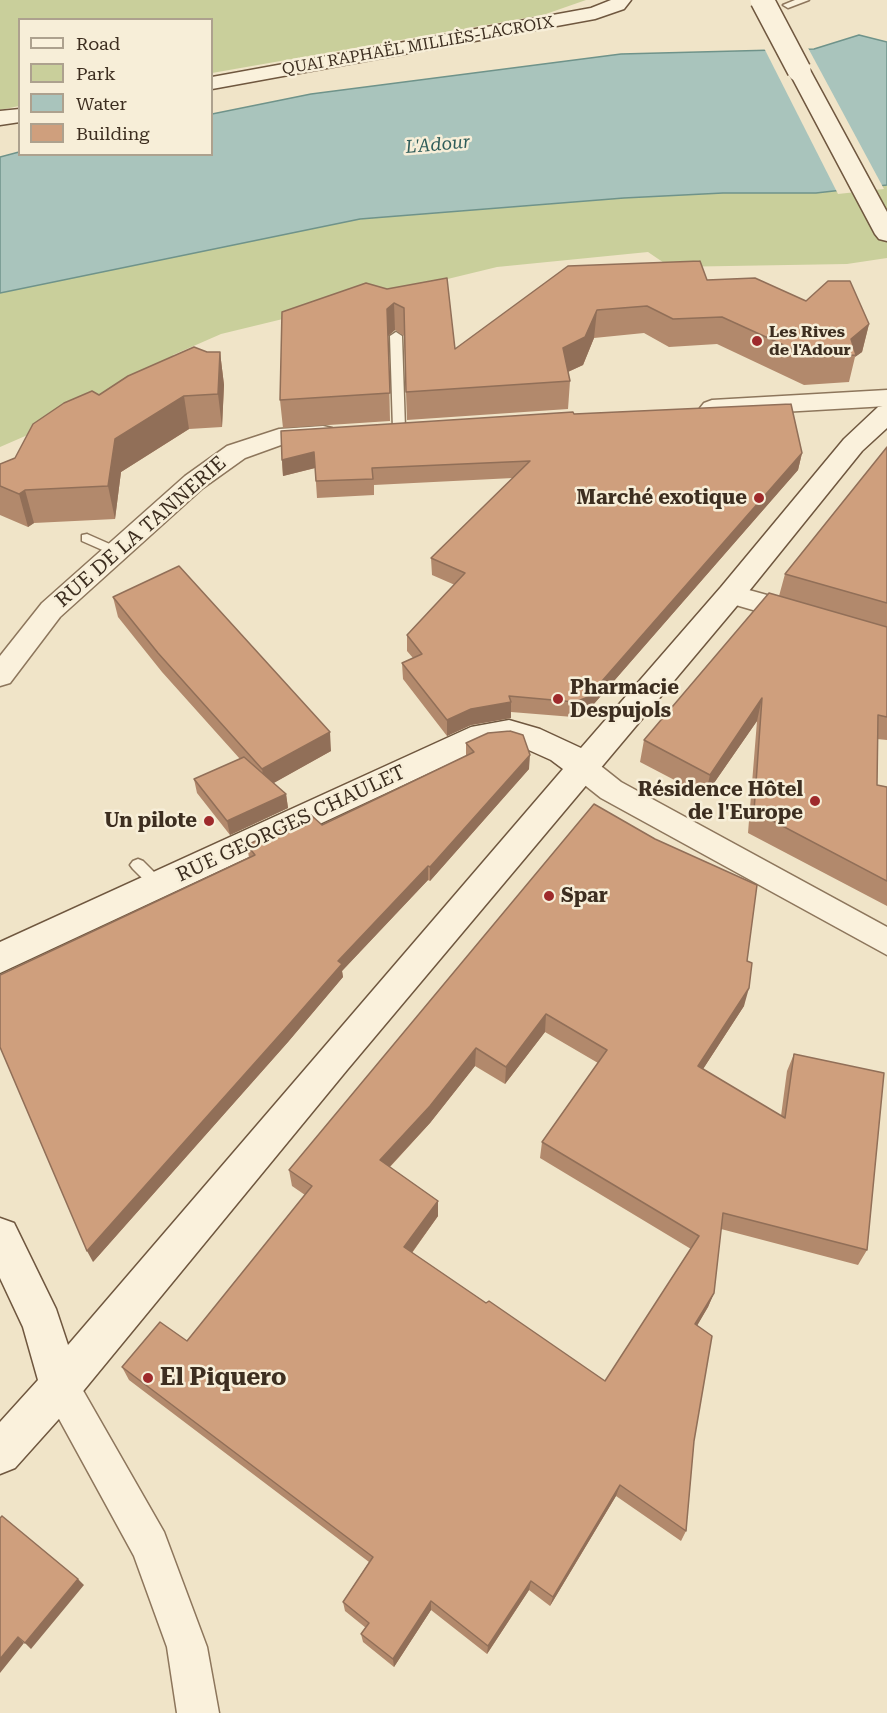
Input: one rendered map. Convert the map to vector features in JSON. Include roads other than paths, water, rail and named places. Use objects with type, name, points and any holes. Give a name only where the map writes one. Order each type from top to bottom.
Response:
[{"type":"main road","name":"QUAI RAPHAËL MILLIÈS-LACROIX","points":[[213,83],[596,13],[617,5],[621,0]]},
{"type":"main road","points":[[762,0],[887,234]]},
{"type":"main road","points":[[0,118],[18,115]]},
{"type":"main road","points":[[0,1453],[60,1386],[333,1059],[731,594],[853,445],[887,413]]},
{"type":"main road","name":"RUE GEORGES CHAULET","points":[[0,958],[148,875],[482,735],[509,732],[529,737],[562,751],[582,767]]},
{"type":"main road","points":[[0,1236],[42,1323],[60,1386]]},
{"type":"street","points":[[686,410],[887,398]]},
{"type":"street","points":[[388,430],[423,427]]},
{"type":"street","name":"RUE DE LA TANNERIE","points":[[0,676],[51,610],[194,482],[236,452],[279,436],[344,432]]},
{"type":"street","points":[[731,594],[820,620]]},
{"type":"street","points":[[582,767],[611,790],[887,942]]},
{"type":"street","points":[[60,1386],[150,1546],[187,1647],[198,1713]]},
{"type":"lane","points":[[788,5],[804,0]]},
{"type":"lane","points":[[388,430],[396,336]]},
{"type":"lane","points":[[87,538],[116,552]]},
{"type":"water","name":"L'Adour","points":[[859,35],[887,42],[887,185],[816,193],[723,193],[624,198],[360,219],[0,293],[0,157],[18,152],[18,156],[213,156],[213,114],[311,94],[621,54],[814,49]]},
{"type":"place","name":"Les Rives de l'Adour","points":[[757,341]]},
{"type":"place","name":"Marché exotique","points":[[759,498]]},
{"type":"place","name":"Pharmacie Despujols","points":[[558,699]]},
{"type":"place","name":"Résidence Hôtel de l'Europe","points":[[815,801]]},
{"type":"place","name":"Un pilote","points":[[209,821]]},
{"type":"place","name":"Spar","points":[[549,896]]},
{"type":"place","name":"El Piquero","points":[[148,1378]]}]
